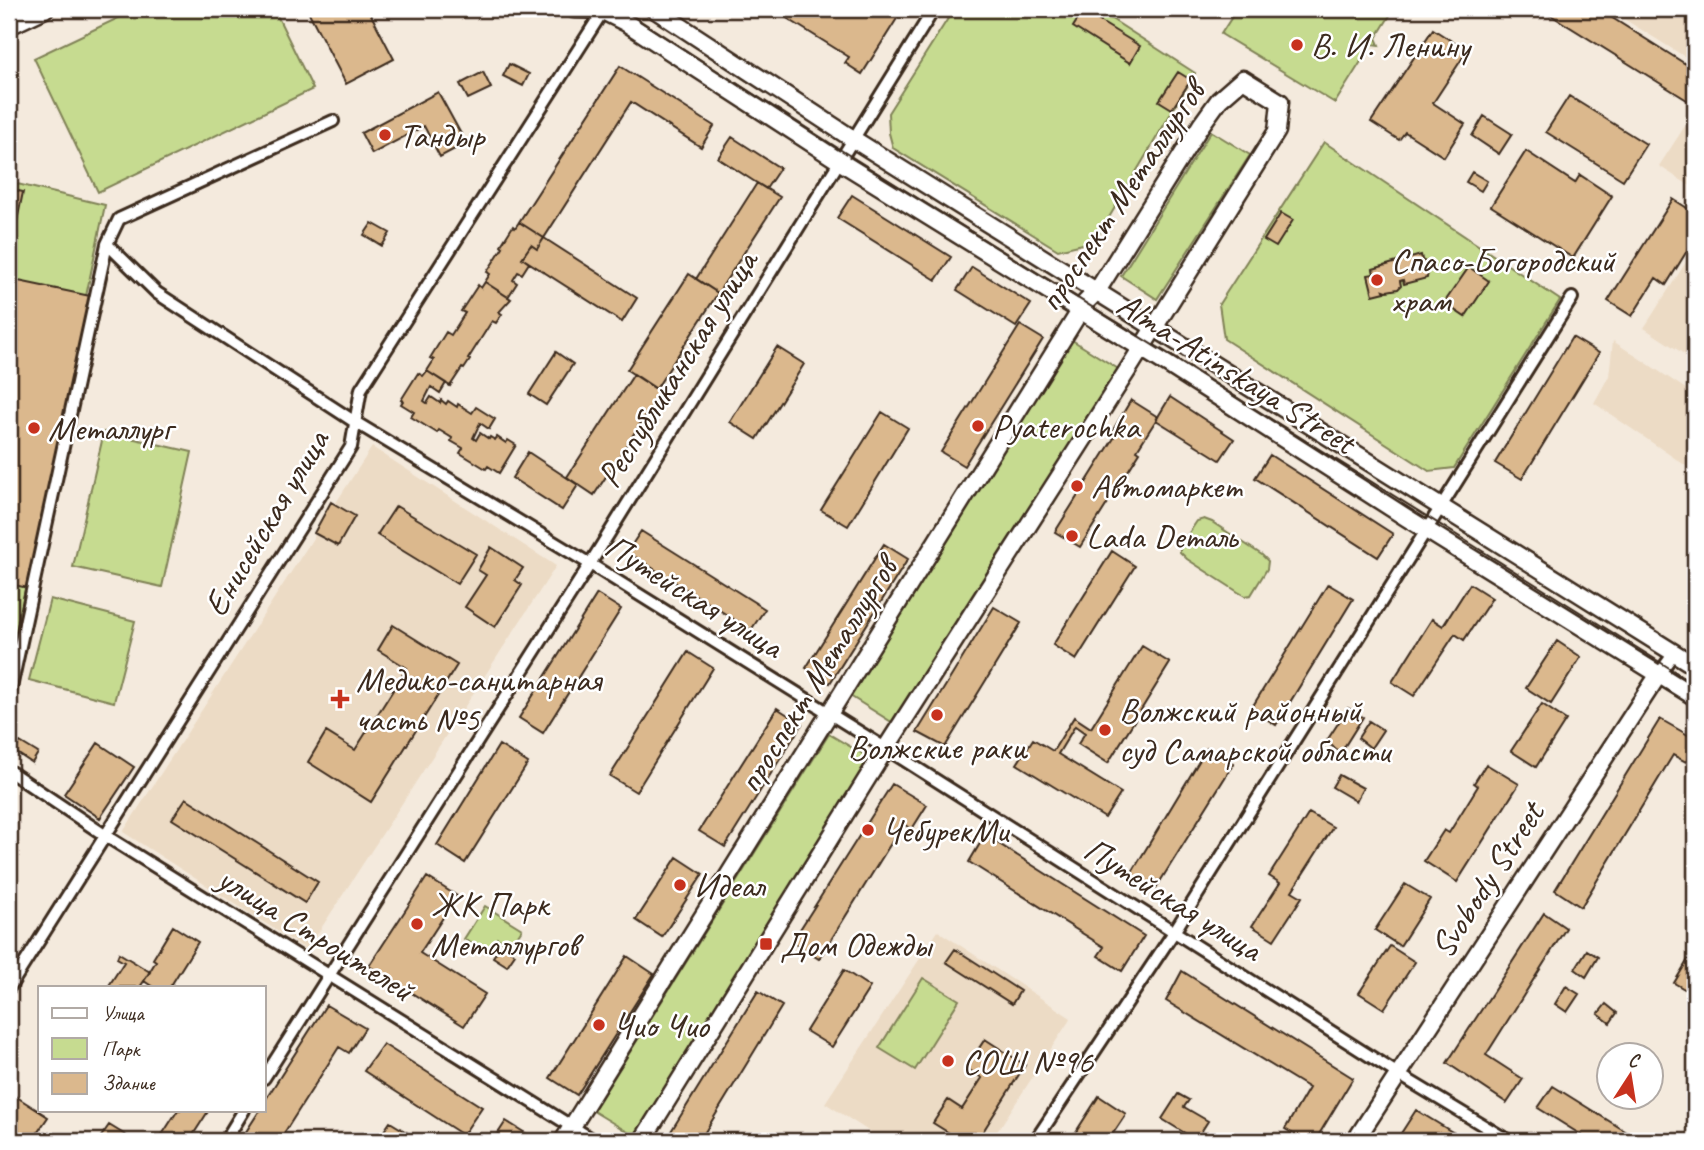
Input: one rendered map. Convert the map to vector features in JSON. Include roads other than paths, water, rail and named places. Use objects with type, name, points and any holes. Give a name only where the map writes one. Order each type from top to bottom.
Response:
[{"type":"street","points":[[9,26],[45,9]]},
{"type":"street","name":"Alma-Atinskaya Street","points":[[574,9],[622,9]]},
{"type":"street","name":"Alma-Atinskaya Street","points":[[654,9],[853,139],[1695,666]]},
{"type":"street","name":"Республиканская улица","points":[[266,1075],[590,564],[934,9]]},
{"type":"street","name":"Alma-Atinskaya Street","points":[[603,11],[625,22],[839,161],[1695,697]]},
{"type":"street","name":"Енисейская улица","points":[[9,988],[351,447],[361,389],[603,11]]},
{"type":"street","name":"проспект Металлургов","points":[[563,1141],[1080,312],[1097,291],[1201,125],[1219,100],[1243,79],[1280,102],[1277,131],[886,748],[642,1141]]},
{"type":"street","points":[[9,697],[107,243],[119,219],[333,121]]},
{"type":"street","name":"Путейская улица","points":[[107,243],[157,293],[355,422],[886,748],[1398,1074],[1508,1141]]},
{"type":"street","points":[[1035,1141],[1174,932],[1572,298]]},
{"type":"street","name":"Svobody Street","points":[[1355,1141],[1674,653]]},
{"type":"street","name":"улица Строителей","points":[[9,771],[106,836],[595,1141]]},
{"type":"street","points":[[225,1141],[243,1112]]},
{"type":"tram line","points":[[621,9],[844,152],[1695,684]]},
{"type":"place","name":"В. И. Ленину","points":[[1297,45]]},
{"type":"place","name":"Тандыр","points":[[385,135]]},
{"type":"place","name":"Спасо-Богородский храм","points":[[1377,280]]},
{"type":"place","name":"Pyaterochka","points":[[978,426]]},
{"type":"place","name":"Металлург","points":[[34,428]]},
{"type":"place","name":"Автомаркет","points":[[1077,486]]},
{"type":"place","name":"Lada Dеталь","points":[[1072,536]]},
{"type":"place","name":"Медико-санитарная часть №5","points":[[340,699]]},
{"type":"place","name":"Волжские раки","points":[[937,715]]},
{"type":"place","name":"Волжский районный суд Самарской области","points":[[1105,730]]},
{"type":"place","name":"ЧебурекМи","points":[[868,830]]},
{"type":"place","name":"Идеал","points":[[680,885]]},
{"type":"place","name":"ЖК Парк Металлургов","points":[[417,924]]},
{"type":"place","name":"Дом Одежды","points":[[766,944]]},
{"type":"place","name":"Чио Чио","points":[[599,1025]]},
{"type":"place","name":"СОШ №96","points":[[948,1061]]}]
